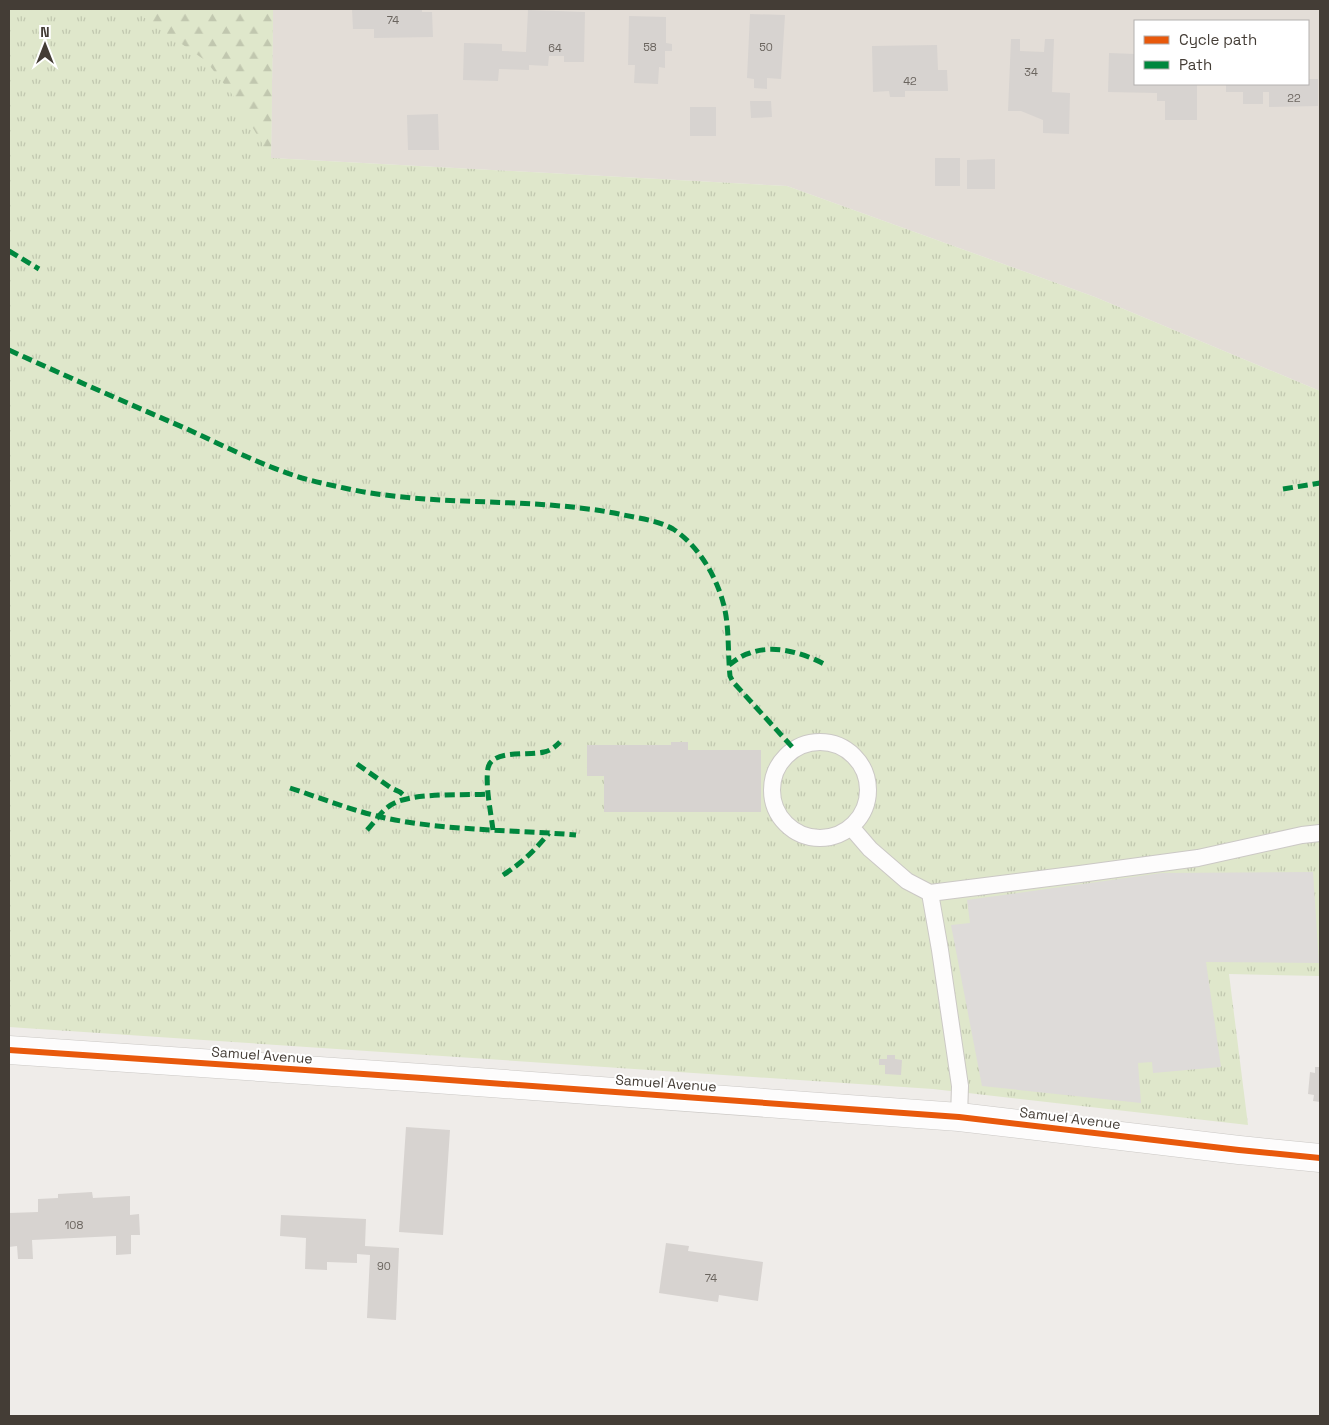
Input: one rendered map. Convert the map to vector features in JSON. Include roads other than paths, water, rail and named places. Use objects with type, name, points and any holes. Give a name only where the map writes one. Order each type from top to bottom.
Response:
[{"type":"street","name":"Samuel Avenue","points":[[9,1050],[442,1079],[959,1117],[1320,1158]]},
{"type":"lane","points":[[823,741],[837,744],[850,751],[860,762],[867,775],[869,789],[867,803],[861,816],[851,827],[838,836],[822,838],[806,836],[792,829],[781,818],[772,796],[774,773],[782,759],[794,749],[809,742],[823,741]]},
{"type":"lane","points":[[851,827],[870,849],[907,881],[930,893],[1198,858],[1302,834],[1320,833]]},
{"type":"lane","points":[[930,893],[960,1086],[959,1117]]}]
